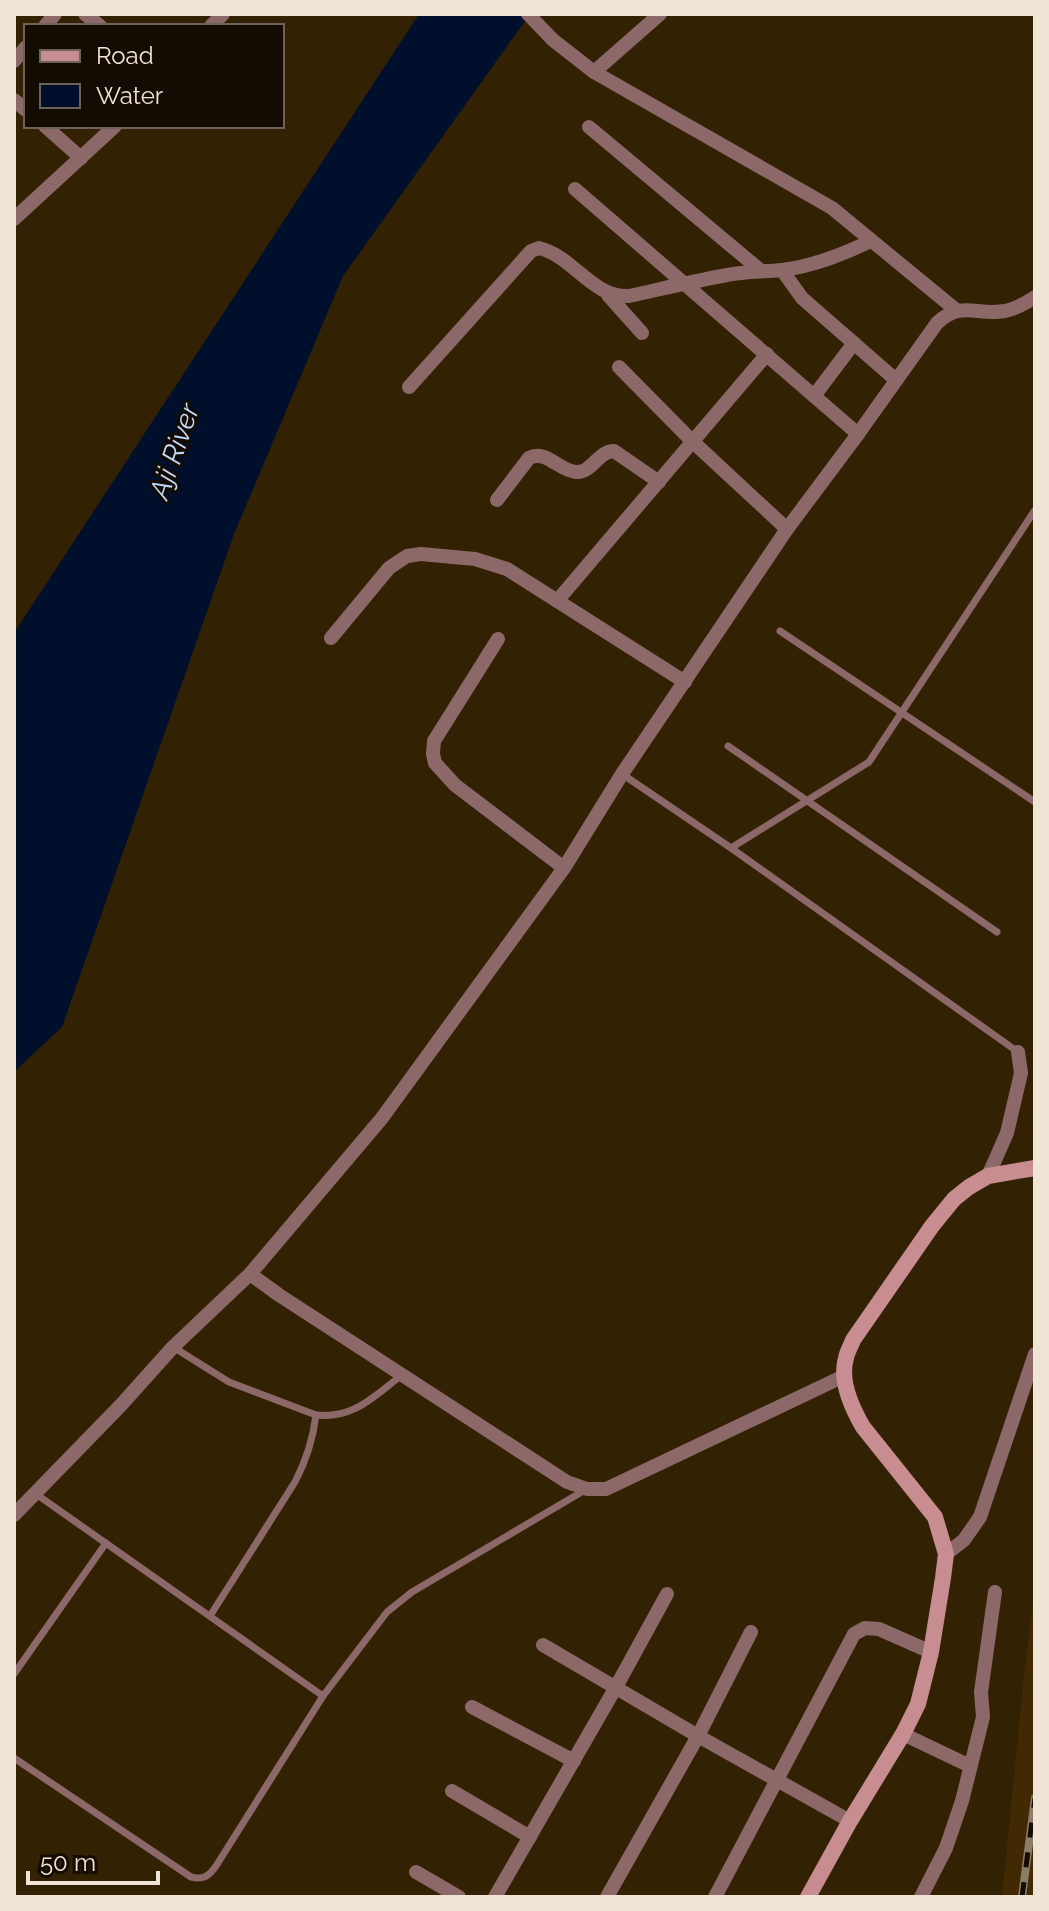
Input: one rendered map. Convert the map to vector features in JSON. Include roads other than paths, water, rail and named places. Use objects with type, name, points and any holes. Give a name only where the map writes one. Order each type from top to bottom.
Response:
[{"type":"street","points":[[528,14],[553,40],[594,72],[832,208],[956,310]]},
{"type":"street","points":[[594,72],[660,14]]},
{"type":"street","points":[[589,127],[760,270]]},
{"type":"street","points":[[47,128],[81,158]]},
{"type":"street","points":[[14,219],[113,128]]},
{"type":"street","points":[[575,189],[858,434]]},
{"type":"street","points":[[605,292],[617,297],[629,296],[728,275],[782,270],[839,256],[871,241]]},
{"type":"street","points":[[409,387],[531,251],[539,248],[551,252],[605,292],[642,333]]},
{"type":"street","points":[[782,270],[802,298],[896,380]]},
{"type":"street","points":[[14,1515],[173,1347],[250,1274],[382,1118],[564,868],[622,774],[787,529],[937,323],[956,310],[1008,311],[1035,297]]},
{"type":"street","points":[[814,396],[854,343]]},
{"type":"street","points":[[557,601],[767,354]]},
{"type":"street","points":[[619,367],[692,441],[787,529]]},
{"type":"street","points":[[497,500],[533,455],[579,472],[603,453],[614,451],[659,482]]},
{"type":"street","points":[[331,638],[389,568],[407,556],[421,554],[475,559],[507,569],[685,682]]},
{"type":"street","points":[[498,639],[434,741],[435,763],[455,785],[564,868]]},
{"type":"street","points":[[988,1176],[1007,1133],[1021,1073],[1018,1052]]},
{"type":"street","points":[[808,1897],[918,1704],[931,1652],[946,1554],[935,1517],[854,1412],[844,1376],[845,1360],[853,1340],[954,1199],[988,1176],[1035,1168]]},
{"type":"street","points":[[250,1274],[567,1482],[587,1489],[606,1489],[844,1376]]},
{"type":"street","points":[[946,1554],[964,1540],[980,1517],[1035,1354]]},
{"type":"street","points":[[921,1897],[946,1848],[962,1801],[983,1717],[981,1692],[995,1592]]},
{"type":"street","points":[[495,1897],[667,1594]]},
{"type":"street","points":[[715,1897],[854,1634],[865,1628],[879,1629],[931,1652]]},
{"type":"street","points":[[607,1897],[698,1736],[751,1632]]},
{"type":"street","points":[[543,1645],[850,1821]]},
{"type":"street","points":[[472,1707],[574,1761]]},
{"type":"street","points":[[903,1734],[970,1766]]},
{"type":"street","points":[[452,1791],[530,1837]]},
{"type":"street","points":[[416,1872],[459,1897]]},
{"type":"lane","points":[[731,848],[869,762],[1035,510]]},
{"type":"lane","points":[[780,631],[1035,802]]},
{"type":"lane","points":[[728,746],[997,932]]},
{"type":"lane","points":[[622,774],[1018,1052]]},
{"type":"lane","points":[[173,1347],[229,1382],[316,1415],[331,1417],[360,1407],[402,1375]]},
{"type":"lane","points":[[210,1616],[295,1482],[311,1445],[316,1415]]},
{"type":"lane","points":[[14,1758],[191,1877],[205,1878],[216,1866],[323,1696],[387,1612],[412,1592],[587,1489]]},
{"type":"lane","points":[[36,1494],[323,1696]]},
{"type":"lane","points":[[14,1674],[106,1543]]},
{"type":"water","name":"Aji River","points":[[419,14],[530,14],[343,276],[234,534],[62,1027],[14,1072],[14,633]]},
{"type":"railway","points":[[1022,1897],[1035,1798]]}]
